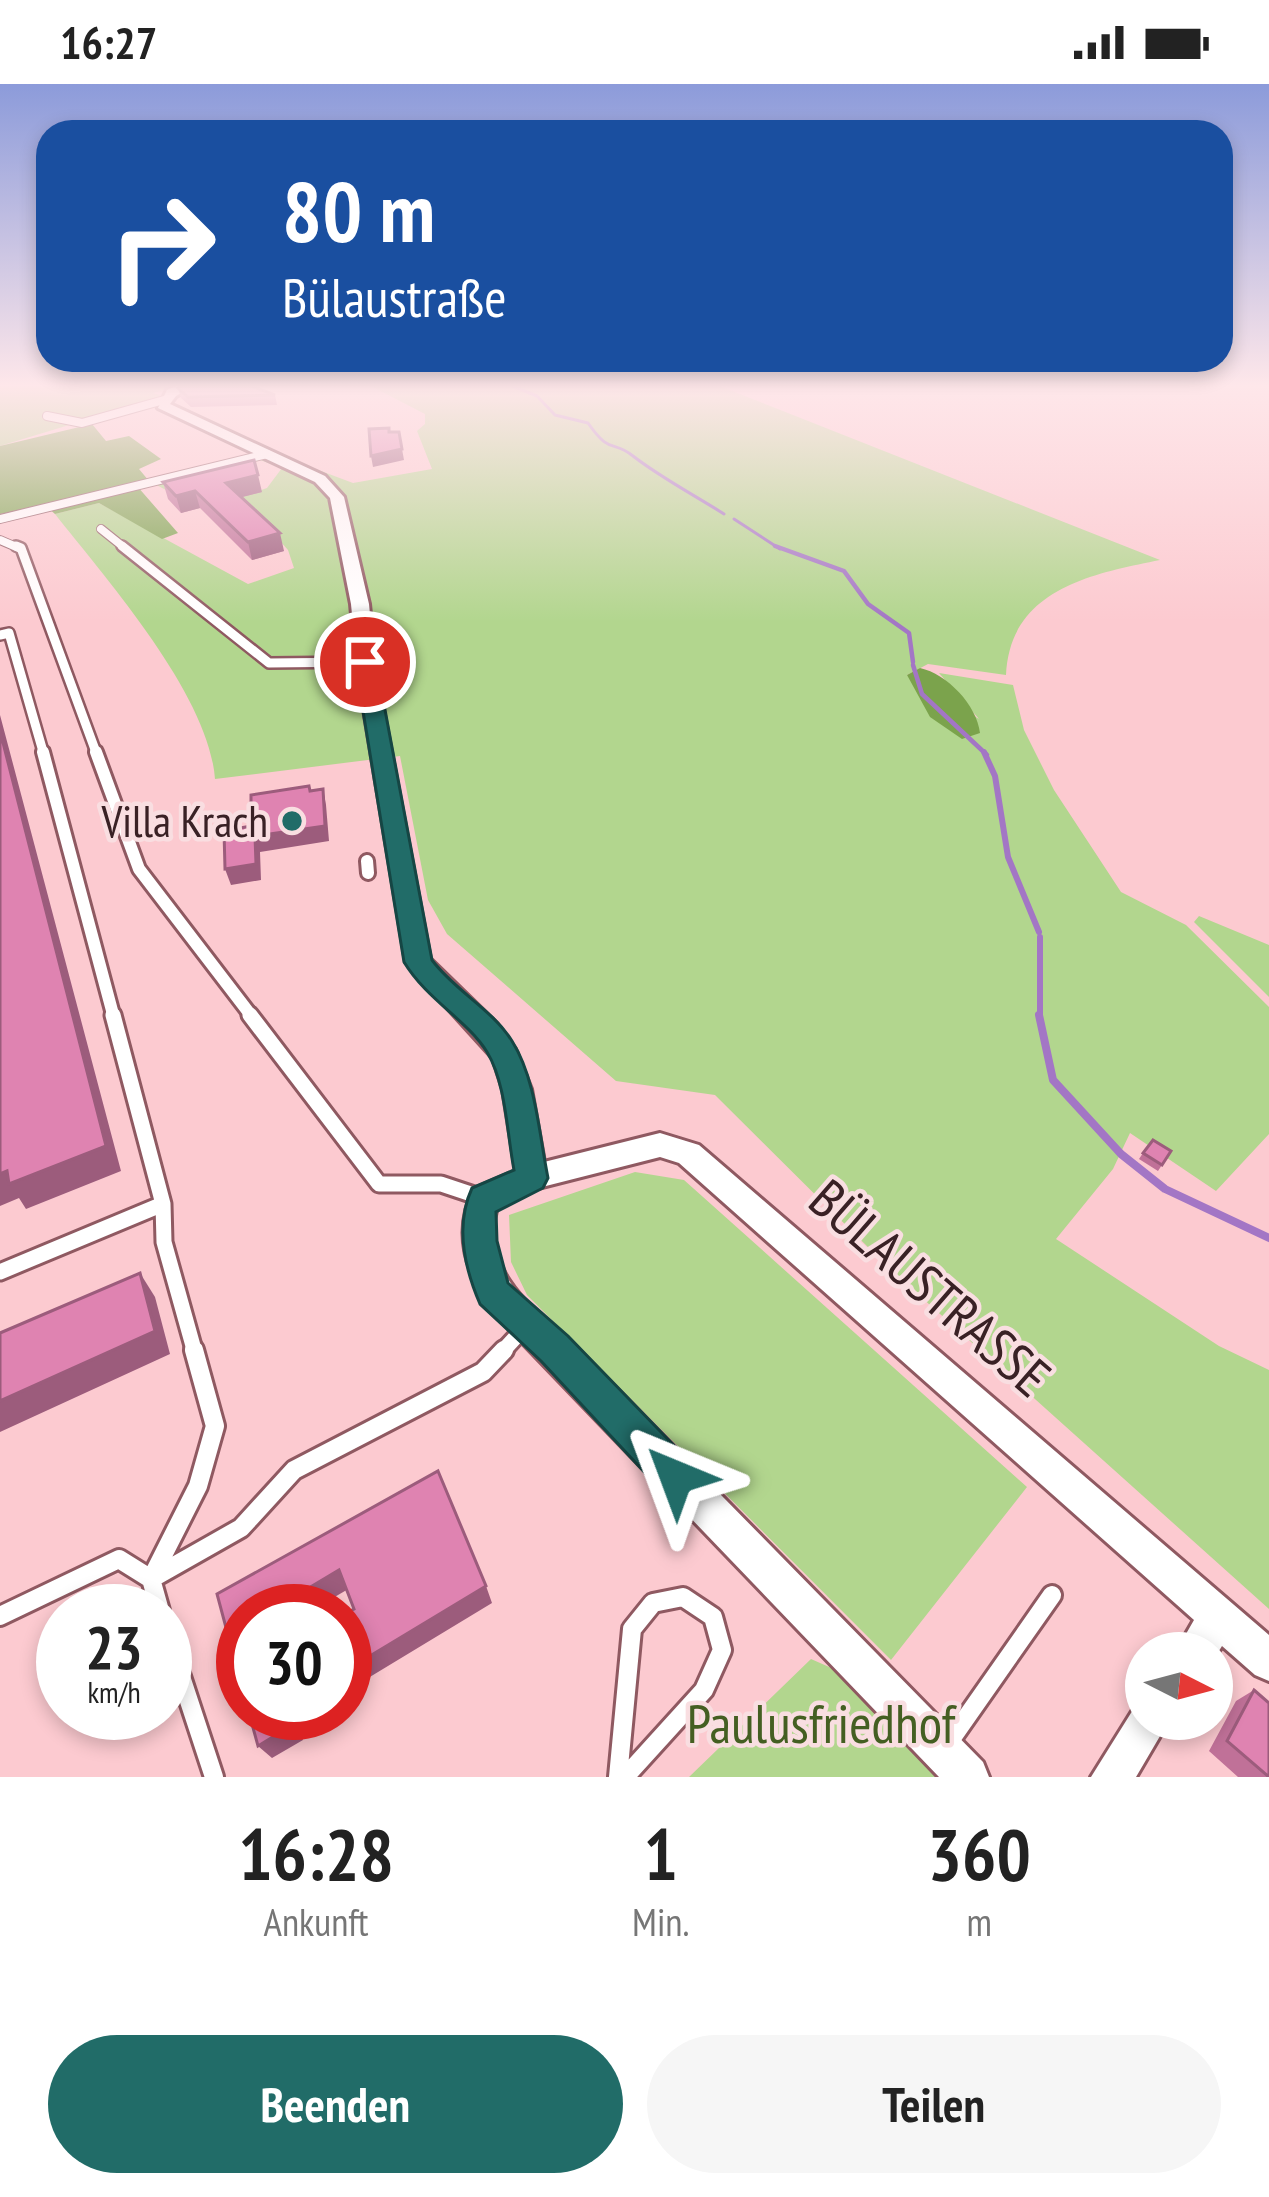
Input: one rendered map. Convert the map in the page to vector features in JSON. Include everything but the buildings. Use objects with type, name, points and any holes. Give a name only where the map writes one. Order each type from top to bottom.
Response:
[{"type":"street","points":[[288,464],[320,479],[337,497],[360,604],[365,662],[418,962],[436,987],[499,1045],[513,1083],[532,1178]]},
{"type":"street","name":"BÜLAUSTRASSE","points":[[484,1198],[532,1178],[659,1144],[689,1154],[1269,1661]]},
{"type":"street","points":[[484,1198],[478,1212],[479,1241],[493,1292],[525,1327],[554,1348],[956,1764]]},
{"type":"street","points":[[1209,1632],[1218,1618]]},
{"type":"street","points":[[1112,1777],[1136,1740]]},
{"type":"lane","points":[[0,519],[226,464]]},
{"type":"lane","points":[[101,530],[269,663],[365,662]]},
{"type":"lane","points":[[0,540],[22,548],[139,869],[379,1184],[441,1184],[484,1198]]},
{"type":"lane","points":[[0,635],[9,633],[25,686],[163,1204],[164,1242],[214,1426],[211,1456],[193,1507],[151,1579]]},
{"type":"lane","points":[[0,1272],[163,1204]]},
{"type":"lane","points":[[151,1579],[241,1528],[294,1471],[484,1372],[525,1327]]},
{"type":"lane","points":[[0,1616],[119,1559],[152,1584]]},
{"type":"lane","points":[[956,1764],[1052,1595]]},
{"type":"lane","points":[[683,1597],[713,1617],[722,1650],[704,1690],[622,1777],[632,1628],[652,1603],[683,1597]]},
{"type":"lane","points":[[192,1712],[213,1777]]},
{"type":"green space","points":[[0,464],[150,464],[139,469],[149,481],[137,486],[178,533],[162,539],[99,503],[55,514],[46,506],[0,514]]},
{"type":"green space","points":[[213,464],[247,464],[166,490],[149,481]]},
{"type":"green space","points":[[271,464],[302,464],[353,483],[432,469],[430,464],[917,464],[1160,560],[1082,580],[1038,605],[1011,646],[1006,675],[928,664],[907,675],[979,719],[939,673],[1013,685],[1024,730],[1054,790],[1121,892],[1186,925],[1269,1007],[1269,1134],[1216,1191],[1130,1133],[1113,1169],[1056,1239],[1219,1346],[1269,1370],[1269,1609],[891,1270],[715,1095],[616,1081],[447,934],[428,900],[400,756],[215,779],[209,746],[175,676],[127,605],[55,514],[99,503],[248,584],[294,568],[288,550],[241,497],[267,488],[282,468]]},
{"type":"green space","points":[[920,668],[959,692],[980,733],[962,739],[930,717],[907,675]]},
{"type":"green space","points":[[1199,916],[1269,945],[1269,997],[1194,922]]},
{"type":"green space","points":[[635,1172],[684,1180],[1027,1487],[891,1660],[527,1295],[511,1262],[509,1215]]},
{"type":"green space","name":"Paulusfriedhof","points":[[811,1659],[845,1674],[942,1777],[689,1777]]},
{"type":"waterway","points":[[645,464],[724,514]]},
{"type":"waterway","points":[[734,519],[776,546]]},
{"type":"waterway","points":[[776,546],[844,571],[868,604],[909,633],[913,662]]},
{"type":"waterway","points":[[776,546],[780,549]]},
{"type":"waterway","points":[[913,665],[922,694],[984,752]]},
{"type":"waterway","points":[[984,752],[995,776],[1008,857],[1039,932]]},
{"type":"waterway","points":[[1040,937],[1040,1018]]},
{"type":"waterway","points":[[1039,1015],[1053,1080],[1121,1154],[1165,1189],[1269,1238]]},
{"type":"place","name":"Villa Krach","points":[[292,821]]},
{"type":"route","points":[[365,662],[418,962],[436,987],[499,1045],[513,1083],[532,1178],[484,1198],[478,1212],[479,1241],[493,1292],[525,1327],[554,1348],[676,1477]]}]
